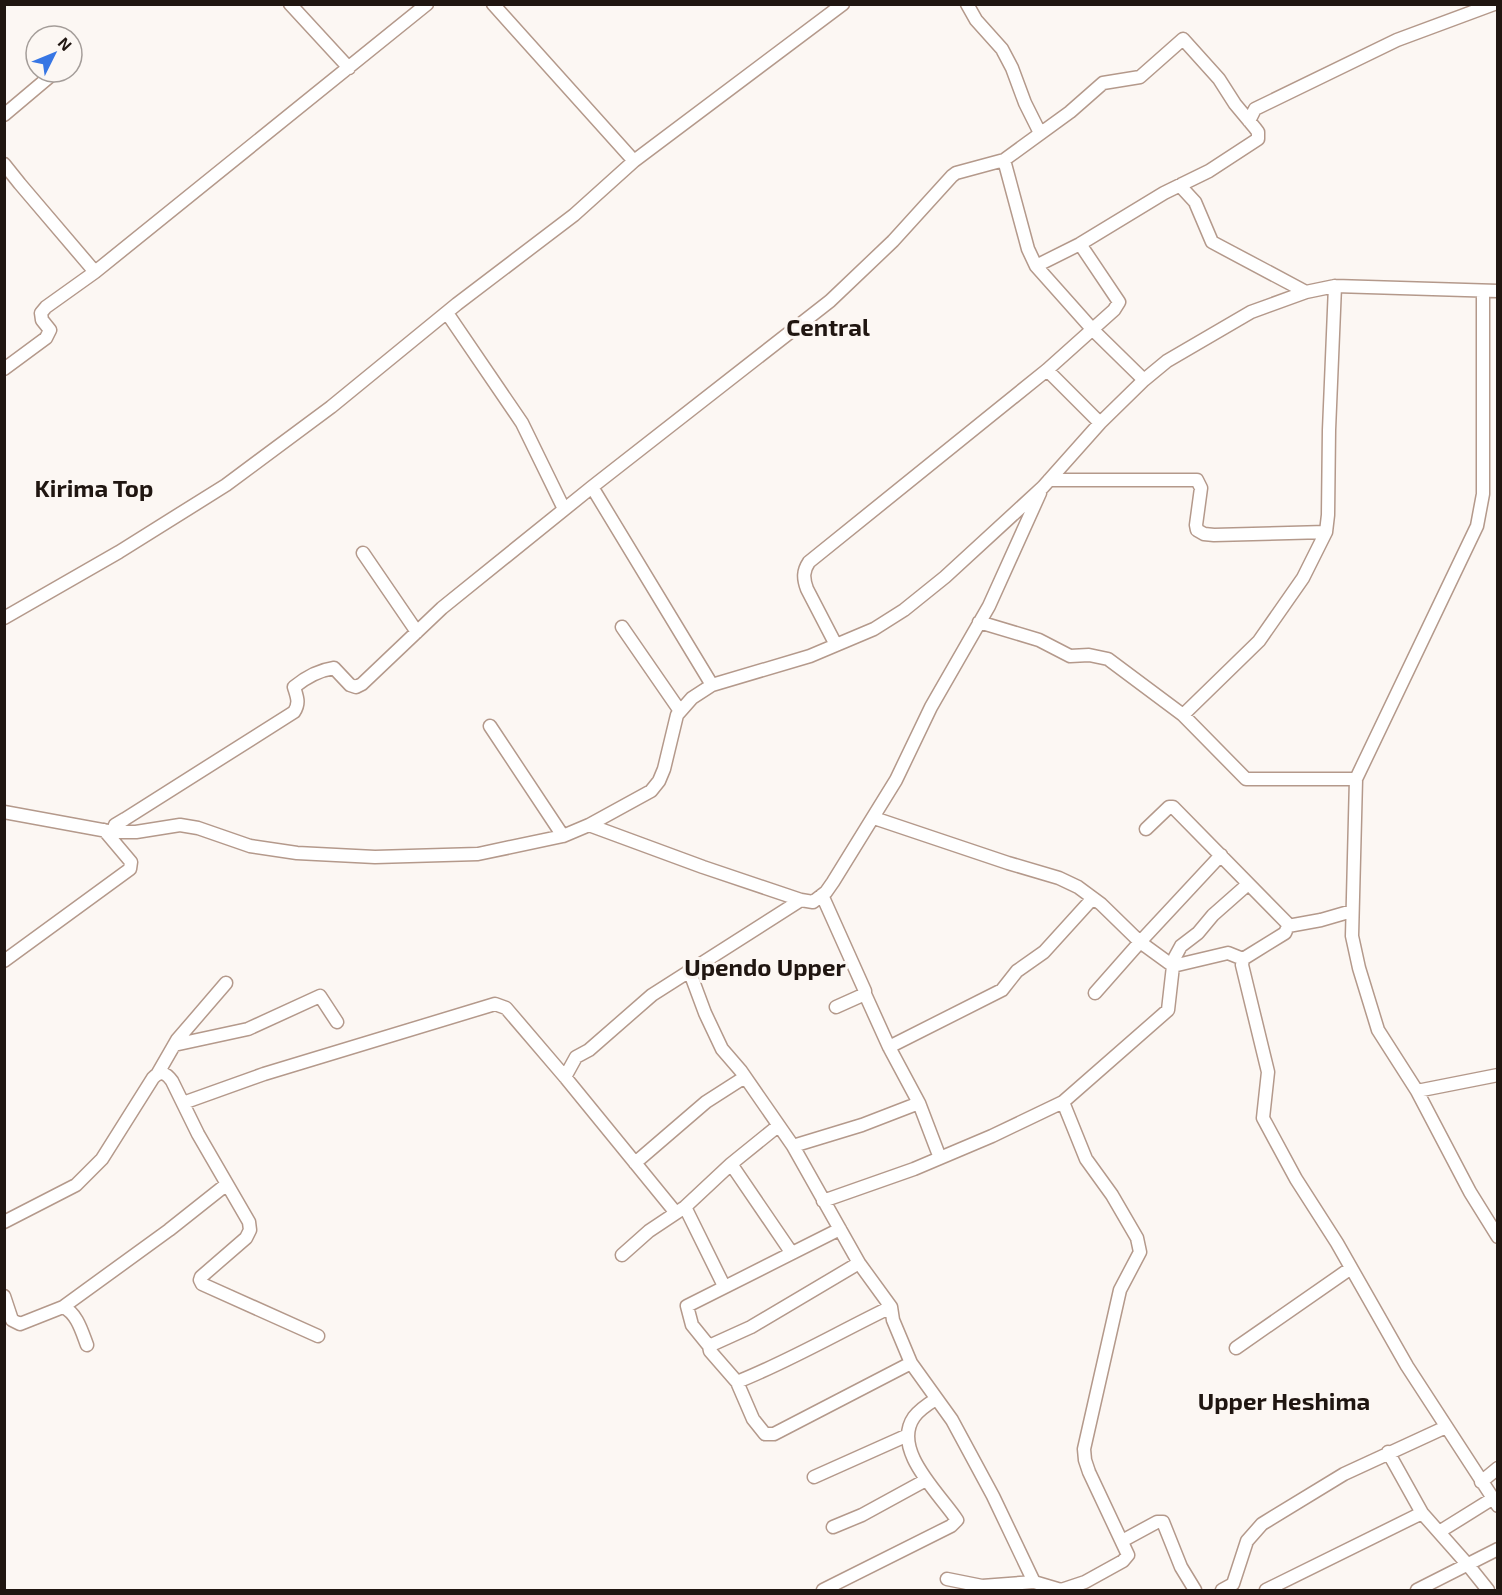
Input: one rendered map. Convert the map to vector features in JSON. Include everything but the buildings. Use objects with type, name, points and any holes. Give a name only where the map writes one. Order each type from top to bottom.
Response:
[{"type":"street","points":[[290,4],[349,68]]},
{"type":"street","points":[[4,369],[46,338],[50,330],[42,320],[41,313],[46,308],[95,272],[427,4]]},
{"type":"street","points":[[493,4],[634,161]]},
{"type":"street","points":[[4,618],[119,552],[226,485],[331,407],[447,312],[574,215],[634,161],[843,4]]},
{"type":"street","points":[[1249,121],[1255,110],[1397,40],[1494,4]]},
{"type":"street","points":[[969,5],[976,20],[1002,49],[1040,133]]},
{"type":"street","points":[[108,831],[294,712],[298,700],[294,687],[301,681],[326,669],[334,668],[356,687],[374,674],[442,608],[564,509],[830,301],[893,241],[952,176],[1004,160],[1070,112],[1103,83],[1140,77],[1183,39],[1219,79],[1235,104],[1258,132],[1258,139],[1209,171],[1164,193],[1080,244],[1036,266]]},
{"type":"street","points":[[4,115],[41,84]]},
{"type":"street","points":[[1004,160],[1028,249],[1036,266],[1093,330],[1144,380]]},
{"type":"street","points":[[4,164],[95,272]]},
{"type":"street","points":[[1182,184],[1183,189],[1195,202],[1212,242],[1306,292]]},
{"type":"street","points":[[836,645],[804,581],[804,569],[809,562],[1047,370],[1114,310],[1119,302],[1080,244]]},
{"type":"street","points":[[1183,715],[1259,641],[1303,578],[1326,532],[1335,286]]},
{"type":"street","points":[[4,812],[108,831],[136,832],[180,825],[198,828],[250,846],[297,853],[375,857],[478,854],[563,836],[589,825],[651,791],[659,781],[664,769],[677,715],[692,698],[712,685],[810,656],[874,629],[904,610],[945,577],[1046,483],[1100,423],[1144,380],[1167,362],[1251,312],[1306,292],[1335,286],[1497,291]]},
{"type":"street","points":[[1484,291],[1483,494],[1477,526],[1356,779],[1352,936],[1378,1030],[1417,1091],[1470,1192],[1497,1237]]},
{"type":"street","points":[[447,312],[522,423],[564,509]]},
{"type":"street","points":[[1047,370],[1100,423]]},
{"type":"street","points":[[1046,483],[1197,480],[1201,488],[1196,525],[1200,533],[1214,535],[1326,532]]},
{"type":"street","points":[[589,825],[704,867],[813,902],[833,882],[896,780],[931,708],[979,622],[1046,483]]},
{"type":"street","points":[[592,487],[712,685]]},
{"type":"street","points":[[363,554],[417,632]]},
{"type":"street","points":[[979,622],[1039,640],[1070,656],[1089,655],[1108,659],[1183,715],[1248,780],[1268,778],[1356,779]]},
{"type":"street","points":[[621,627],[680,711]]},
{"type":"street","points":[[490,726],[563,836]]},
{"type":"street","points":[[1146,829],[1166,809],[1173,807],[1288,926]]},
{"type":"street","points":[[874,818],[1078,886],[1140,942],[1173,966],[1228,953],[1243,959]]},
{"type":"street","points":[[4,961],[130,869],[131,862],[108,831]]},
{"type":"street","points":[[1095,993],[1221,855]]},
{"type":"street","points":[[823,1201],[940,1158],[1063,1102],[1168,1010],[1174,957],[1181,946],[1198,933],[1213,915],[1247,885]]},
{"type":"street","points":[[822,895],[889,1047],[919,1103],[940,1158]]},
{"type":"street","points":[[889,1047],[1002,990],[1017,971],[1044,952],[1093,898]]},
{"type":"street","points":[[565,1077],[576,1057],[589,1050],[652,995],[801,900]]},
{"type":"street","points":[[1288,926],[1352,911]]},
{"type":"street","points":[[1243,959],[1285,933],[1288,926]]},
{"type":"street","points":[[1243,959],[1243,974],[1268,1072],[1263,1118],[1296,1179],[1352,1268],[1407,1366],[1495,1502],[1439,1532]]},
{"type":"street","points":[[689,970],[705,1013],[722,1049],[745,1077],[793,1146],[859,1263],[891,1307],[893,1320],[911,1363],[952,1420],[993,1496],[1035,1582]]},
{"type":"street","points":[[4,1222],[76,1185],[102,1159],[174,1046],[226,982]]},
{"type":"street","points":[[836,1007],[865,994]]},
{"type":"street","points":[[174,1046],[248,1029],[320,996],[337,1022]]},
{"type":"street","points":[[183,1103],[264,1074],[495,1004],[506,1008],[635,1163],[680,1210],[724,1287]]},
{"type":"street","points":[[158,1073],[168,1075],[198,1134],[249,1222],[250,1230],[246,1238],[201,1276],[202,1284],[318,1336]]},
{"type":"street","points":[[1417,1091],[1497,1075]]},
{"type":"street","points":[[635,1163],[706,1102],[745,1077]]},
{"type":"street","points":[[947,1579],[982,1586],[1035,1582],[1061,1590],[1072,1589],[1122,1561],[1128,1555],[1089,1472],[1084,1449],[1120,1290],[1140,1252],[1140,1246],[1112,1195],[1086,1159],[1063,1102]]},
{"type":"street","points":[[793,1146],[862,1125],[919,1103]]},
{"type":"street","points":[[621,1255],[649,1231],[680,1210],[778,1126]]},
{"type":"street","points":[[731,1164],[791,1252]]},
{"type":"street","points":[[4,1296],[12,1320],[10,1324],[20,1323],[63,1307],[169,1230],[227,1184]]},
{"type":"street","points":[[840,1229],[687,1306],[692,1325],[709,1346],[710,1351],[737,1382],[753,1419],[765,1434],[774,1434],[911,1363]]},
{"type":"street","points":[[709,1346],[751,1327],[859,1263]]},
{"type":"street","points":[[1236,1348],[1352,1268]]},
{"type":"street","points":[[63,1307],[75,1316],[87,1345]]},
{"type":"street","points":[[737,1382],[778,1365],[837,1332],[891,1307]]},
{"type":"street","points":[[823,1590],[957,1520],[913,1460],[908,1435],[912,1419],[936,1399]]},
{"type":"street","points":[[1222,1590],[1233,1584],[1247,1541],[1262,1524],[1298,1503],[1302,1498],[1388,1452],[1446,1427]]},
{"type":"street","points":[[813,1477],[908,1435]]},
{"type":"street","points":[[1388,1452],[1422,1514],[1488,1590]]},
{"type":"street","points":[[1481,1482],[1497,1468]]},
{"type":"street","points":[[833,1527],[861,1515],[926,1480]]},
{"type":"street","points":[[1266,1590],[1422,1514]]},
{"type":"street","points":[[1122,1540],[1157,1522],[1162,1522],[1181,1567],[1195,1590]]},
{"type":"street","points":[[1417,1590],[1497,1549]]},
{"type":"district","name":"Central","points":[[828,326]]},
{"type":"district","name":"Kirima Top","points":[[94,487]]},
{"type":"district","name":"Upendo Upper","points":[[765,966]]},
{"type":"district","name":"Upper Heshima","points":[[1284,1400]]}]
